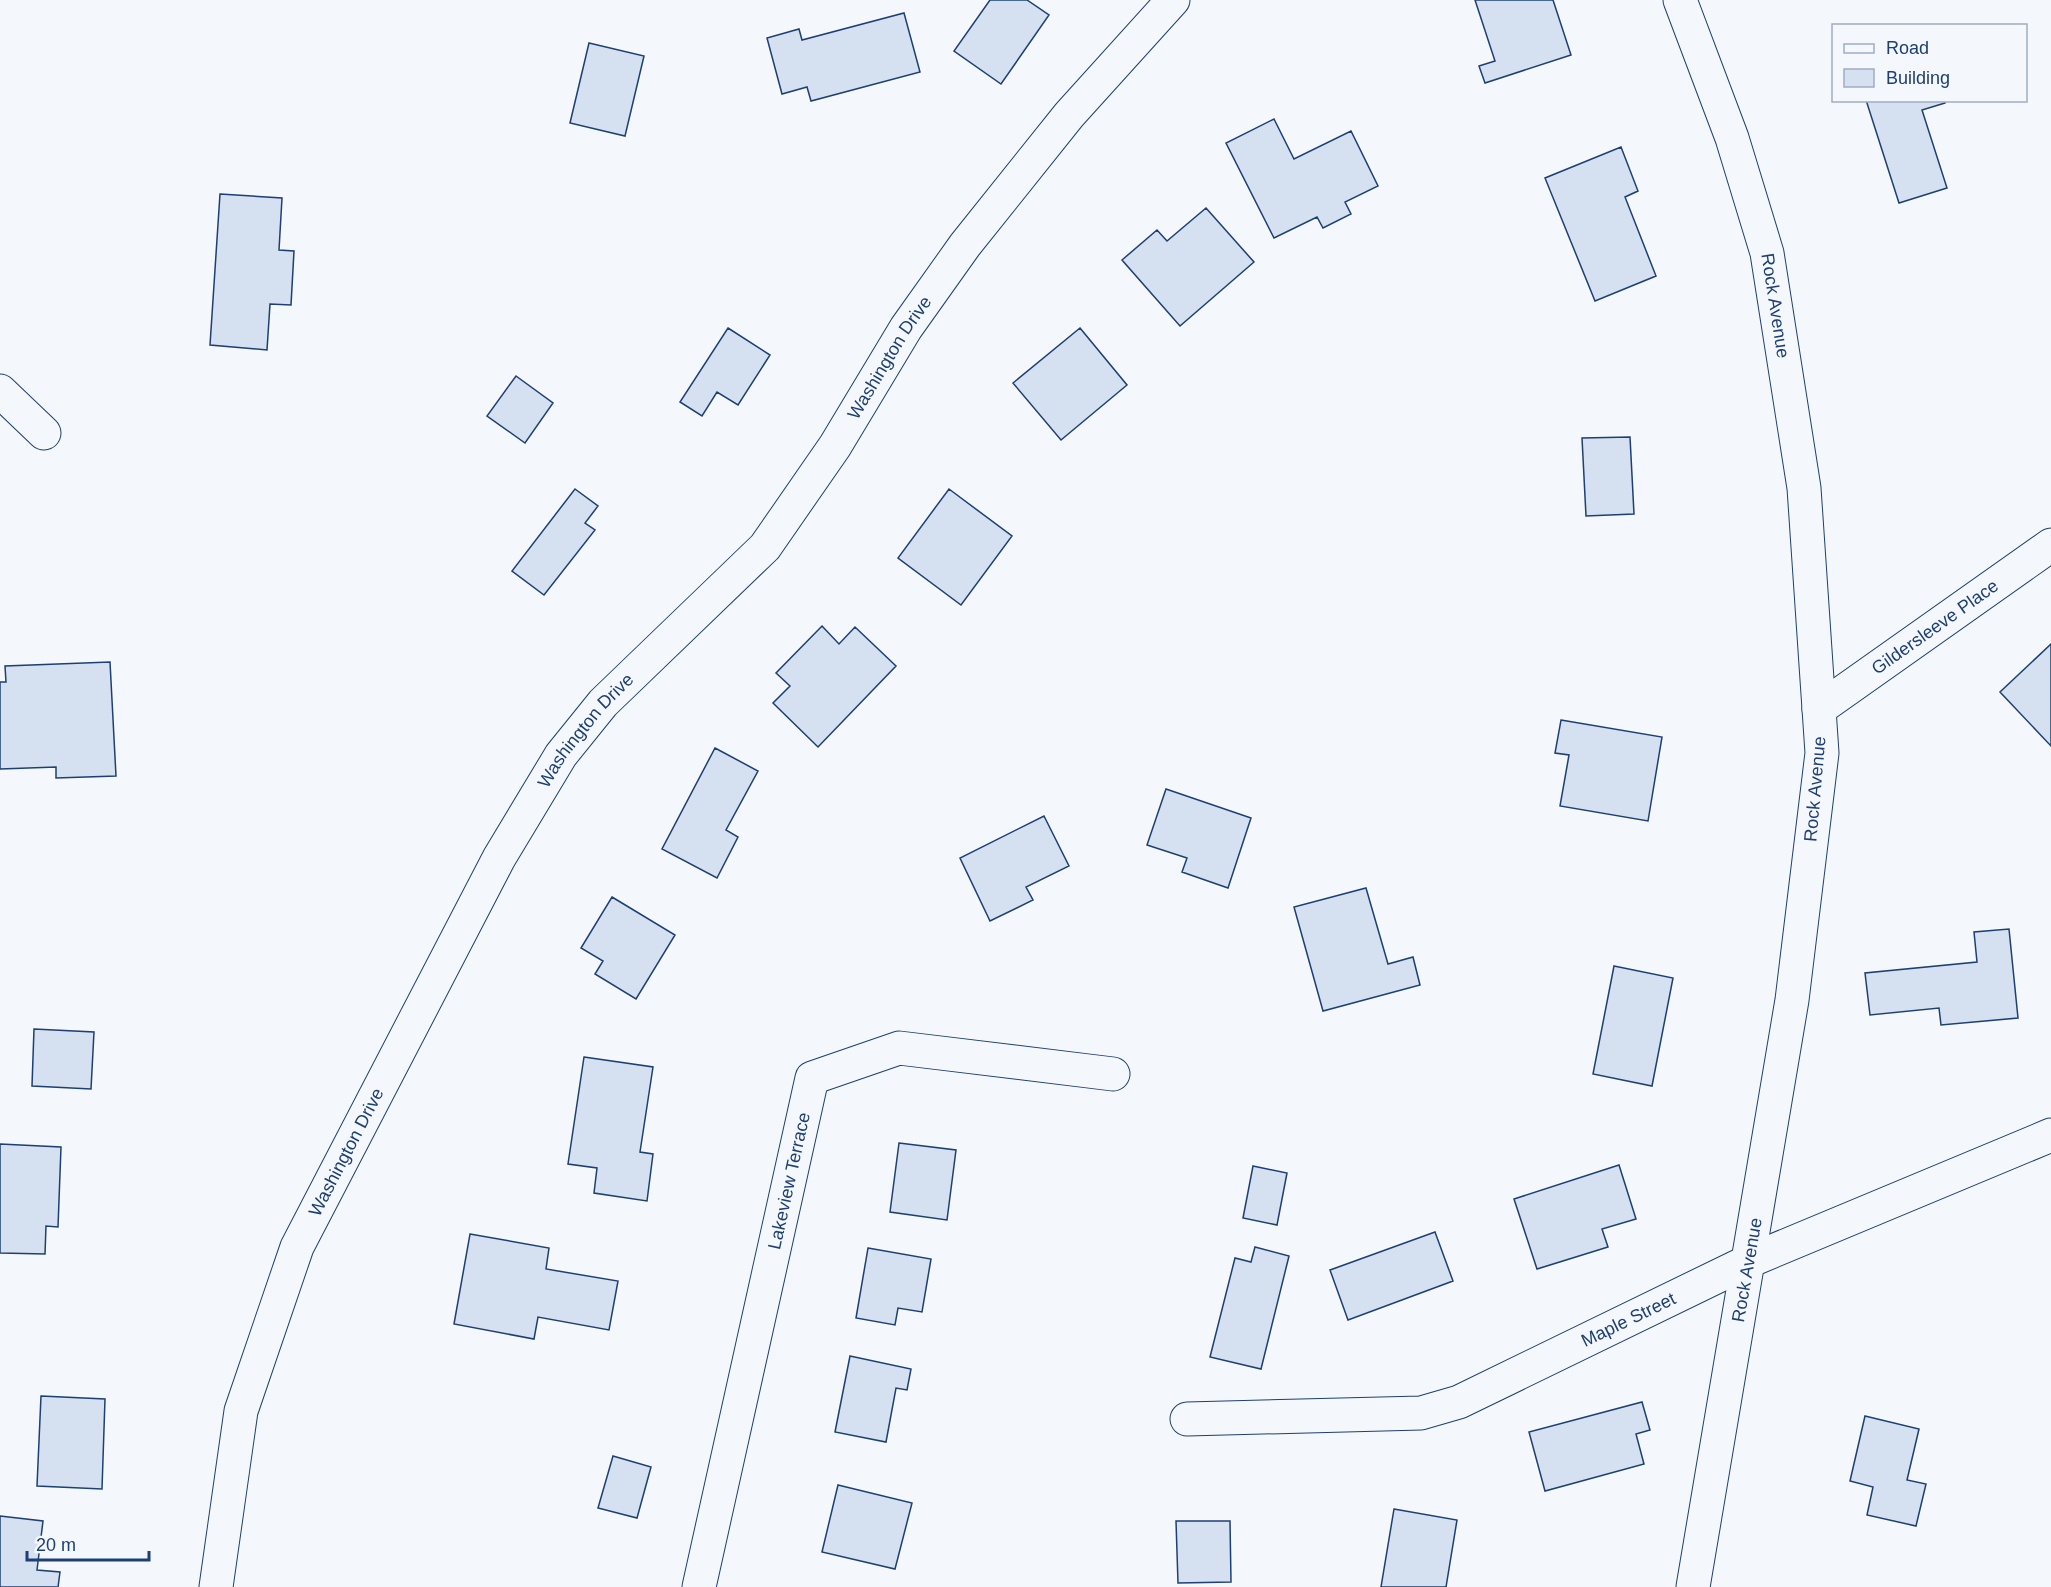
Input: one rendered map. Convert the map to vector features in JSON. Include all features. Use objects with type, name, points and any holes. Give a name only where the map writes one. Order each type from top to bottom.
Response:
[{"type":"street","name":"Washington Drive","points":[[216,1587],[241,1411],[297,1247],[499,858],[555,764],[603,703],[765,547],[835,446],[906,328],[965,244],[1070,115],[1173,0]]},
{"type":"street","name":"Rock Avenue","points":[[1680,0],[1732,138],[1767,253],[1804,488],[1822,753],[1792,1000],[1693,1587]]},
{"type":"street","points":[[0,391],[44,433]]},
{"type":"street","name":"Gildersleeve Place","points":[[1819,709],[2051,545]]},
{"type":"street","name":"Lakeview Terrace","points":[[699,1587],[812,1077],[899,1047],[1113,1074]]},
{"type":"street","name":"Maple Street","points":[[1187,1419],[1421,1413],[1450,1405],[1749,1261],[2051,1135]]},
{"type":"building","points":[[990,0],[1027,0],[1049,15],[1001,84],[954,51]]},
{"type":"building","points":[[1475,0],[1553,0],[1571,55],[1485,83],[1479,66],[1495,61]]},
{"type":"building","points":[[904,13],[920,72],[811,101],[807,87],[782,94],[767,38],[799,29],[802,40]]},
{"type":"building","points":[[589,43],[644,56],[625,136],[570,123]]},
{"type":"building","points":[[1867,102],[1945,102],[1922,110],[1947,188],[1899,203]]},
{"type":"building","points":[[1274,119],[1294,159],[1351,131],[1378,186],[1345,202],[1351,214],[1323,228],[1317,217],[1274,238],[1226,143]]},
{"type":"building","points":[[1621,147],[1638,191],[1625,197],[1656,276],[1595,301],[1545,178]]},
{"type":"building","points":[[220,194],[282,198],[279,250],[294,251],[291,305],[270,304],[267,350],[210,345]]},
{"type":"building","points":[[1206,208],[1254,262],[1180,326],[1122,260],[1157,230],[1167,241]]},
{"type":"building","points":[[728,328],[770,355],[738,405],[717,392],[702,416],[680,402]]},
{"type":"building","points":[[1080,328],[1127,385],[1061,440],[1013,383]]},
{"type":"building","points":[[516,376],[553,403],[525,443],[487,416]]},
{"type":"building","points":[[1630,437],[1634,514],[1586,516],[1582,438]]},
{"type":"building","points":[[575,489],[598,506],[585,523],[595,530],[544,595],[512,571]]},
{"type":"building","points":[[949,489],[1012,536],[961,605],[898,558]]},
{"type":"building","points":[[822,626],[839,644],[855,627],[896,666],[818,747],[773,703],[790,686],[776,673]]},
{"type":"building","points":[[2051,644],[2051,746],[2000,692]]},
{"type":"building","points":[[110,662],[116,776],[56,778],[56,767],[0,769],[0,682],[6,682],[5,666]]},
{"type":"building","points":[[1561,720],[1662,737],[1648,821],[1560,806],[1569,755],[1555,753]]},
{"type":"building","points":[[715,748],[758,771],[726,830],[738,837],[717,878],[662,849]]},
{"type":"building","points":[[1166,789],[1251,818],[1228,888],[1182,872],[1187,858],[1147,845]]},
{"type":"building","points":[[1044,816],[1069,866],[1026,887],[1033,900],[990,921],[960,858]]},
{"type":"building","points":[[1366,888],[1388,964],[1413,957],[1420,985],[1323,1011],[1294,907]]},
{"type":"building","points":[[612,897],[675,935],[636,999],[595,974],[603,961],[581,948]]},
{"type":"building","points":[[2009,929],[2018,1018],[1941,1025],[1939,1008],[1870,1015],[1865,973],[1977,962],[1974,932]]},
{"type":"building","points":[[1614,966],[1673,978],[1652,1086],[1593,1074]]},
{"type":"building","points":[[34,1029],[94,1032],[91,1089],[32,1086]]},
{"type":"building","points":[[584,1057],[653,1067],[640,1152],[653,1154],[647,1201],[594,1193],[597,1168],[568,1164]]},
{"type":"building","points":[[899,1143],[956,1150],[947,1220],[890,1212]]},
{"type":"building","points":[[0,1144],[61,1147],[58,1227],[46,1226],[45,1254],[0,1253]]},
{"type":"building","points":[[1619,1165],[1636,1219],[1602,1229],[1608,1247],[1537,1269],[1514,1199]]},
{"type":"building","points":[[1253,1166],[1287,1173],[1277,1225],[1243,1218]]},
{"type":"building","points":[[1435,1232],[1453,1281],[1348,1320],[1330,1270]]},
{"type":"building","points":[[470,1234],[549,1248],[546,1269],[618,1281],[609,1330],[538,1317],[534,1339],[454,1324]]},
{"type":"building","points":[[1255,1247],[1289,1256],[1261,1369],[1210,1357],[1235,1258],[1251,1262]]},
{"type":"building","points":[[868,1248],[931,1259],[922,1312],[898,1308],[895,1325],[856,1318]]},
{"type":"building","points":[[850,1356],[911,1369],[907,1390],[896,1388],[886,1442],[835,1432]]},
{"type":"building","points":[[41,1396],[105,1399],[102,1489],[37,1486]]},
{"type":"building","points":[[1642,1402],[1650,1430],[1636,1434],[1644,1464],[1545,1491],[1529,1432]]},
{"type":"building","points":[[1865,1416],[1919,1429],[1907,1480],[1926,1484],[1916,1526],[1867,1515],[1873,1487],[1850,1481]]},
{"type":"building","points":[[613,1456],[651,1467],[637,1518],[598,1508]]},
{"type":"building","points":[[838,1485],[912,1503],[895,1569],[822,1552]]},
{"type":"building","points":[[1394,1509],[1457,1520],[1446,1587],[1381,1587]]},
{"type":"building","points":[[0,1516],[43,1521],[37,1570],[60,1572],[58,1587],[0,1587]]},
{"type":"building","points":[[1176,1521],[1230,1521],[1231,1582],[1178,1583]]}]
